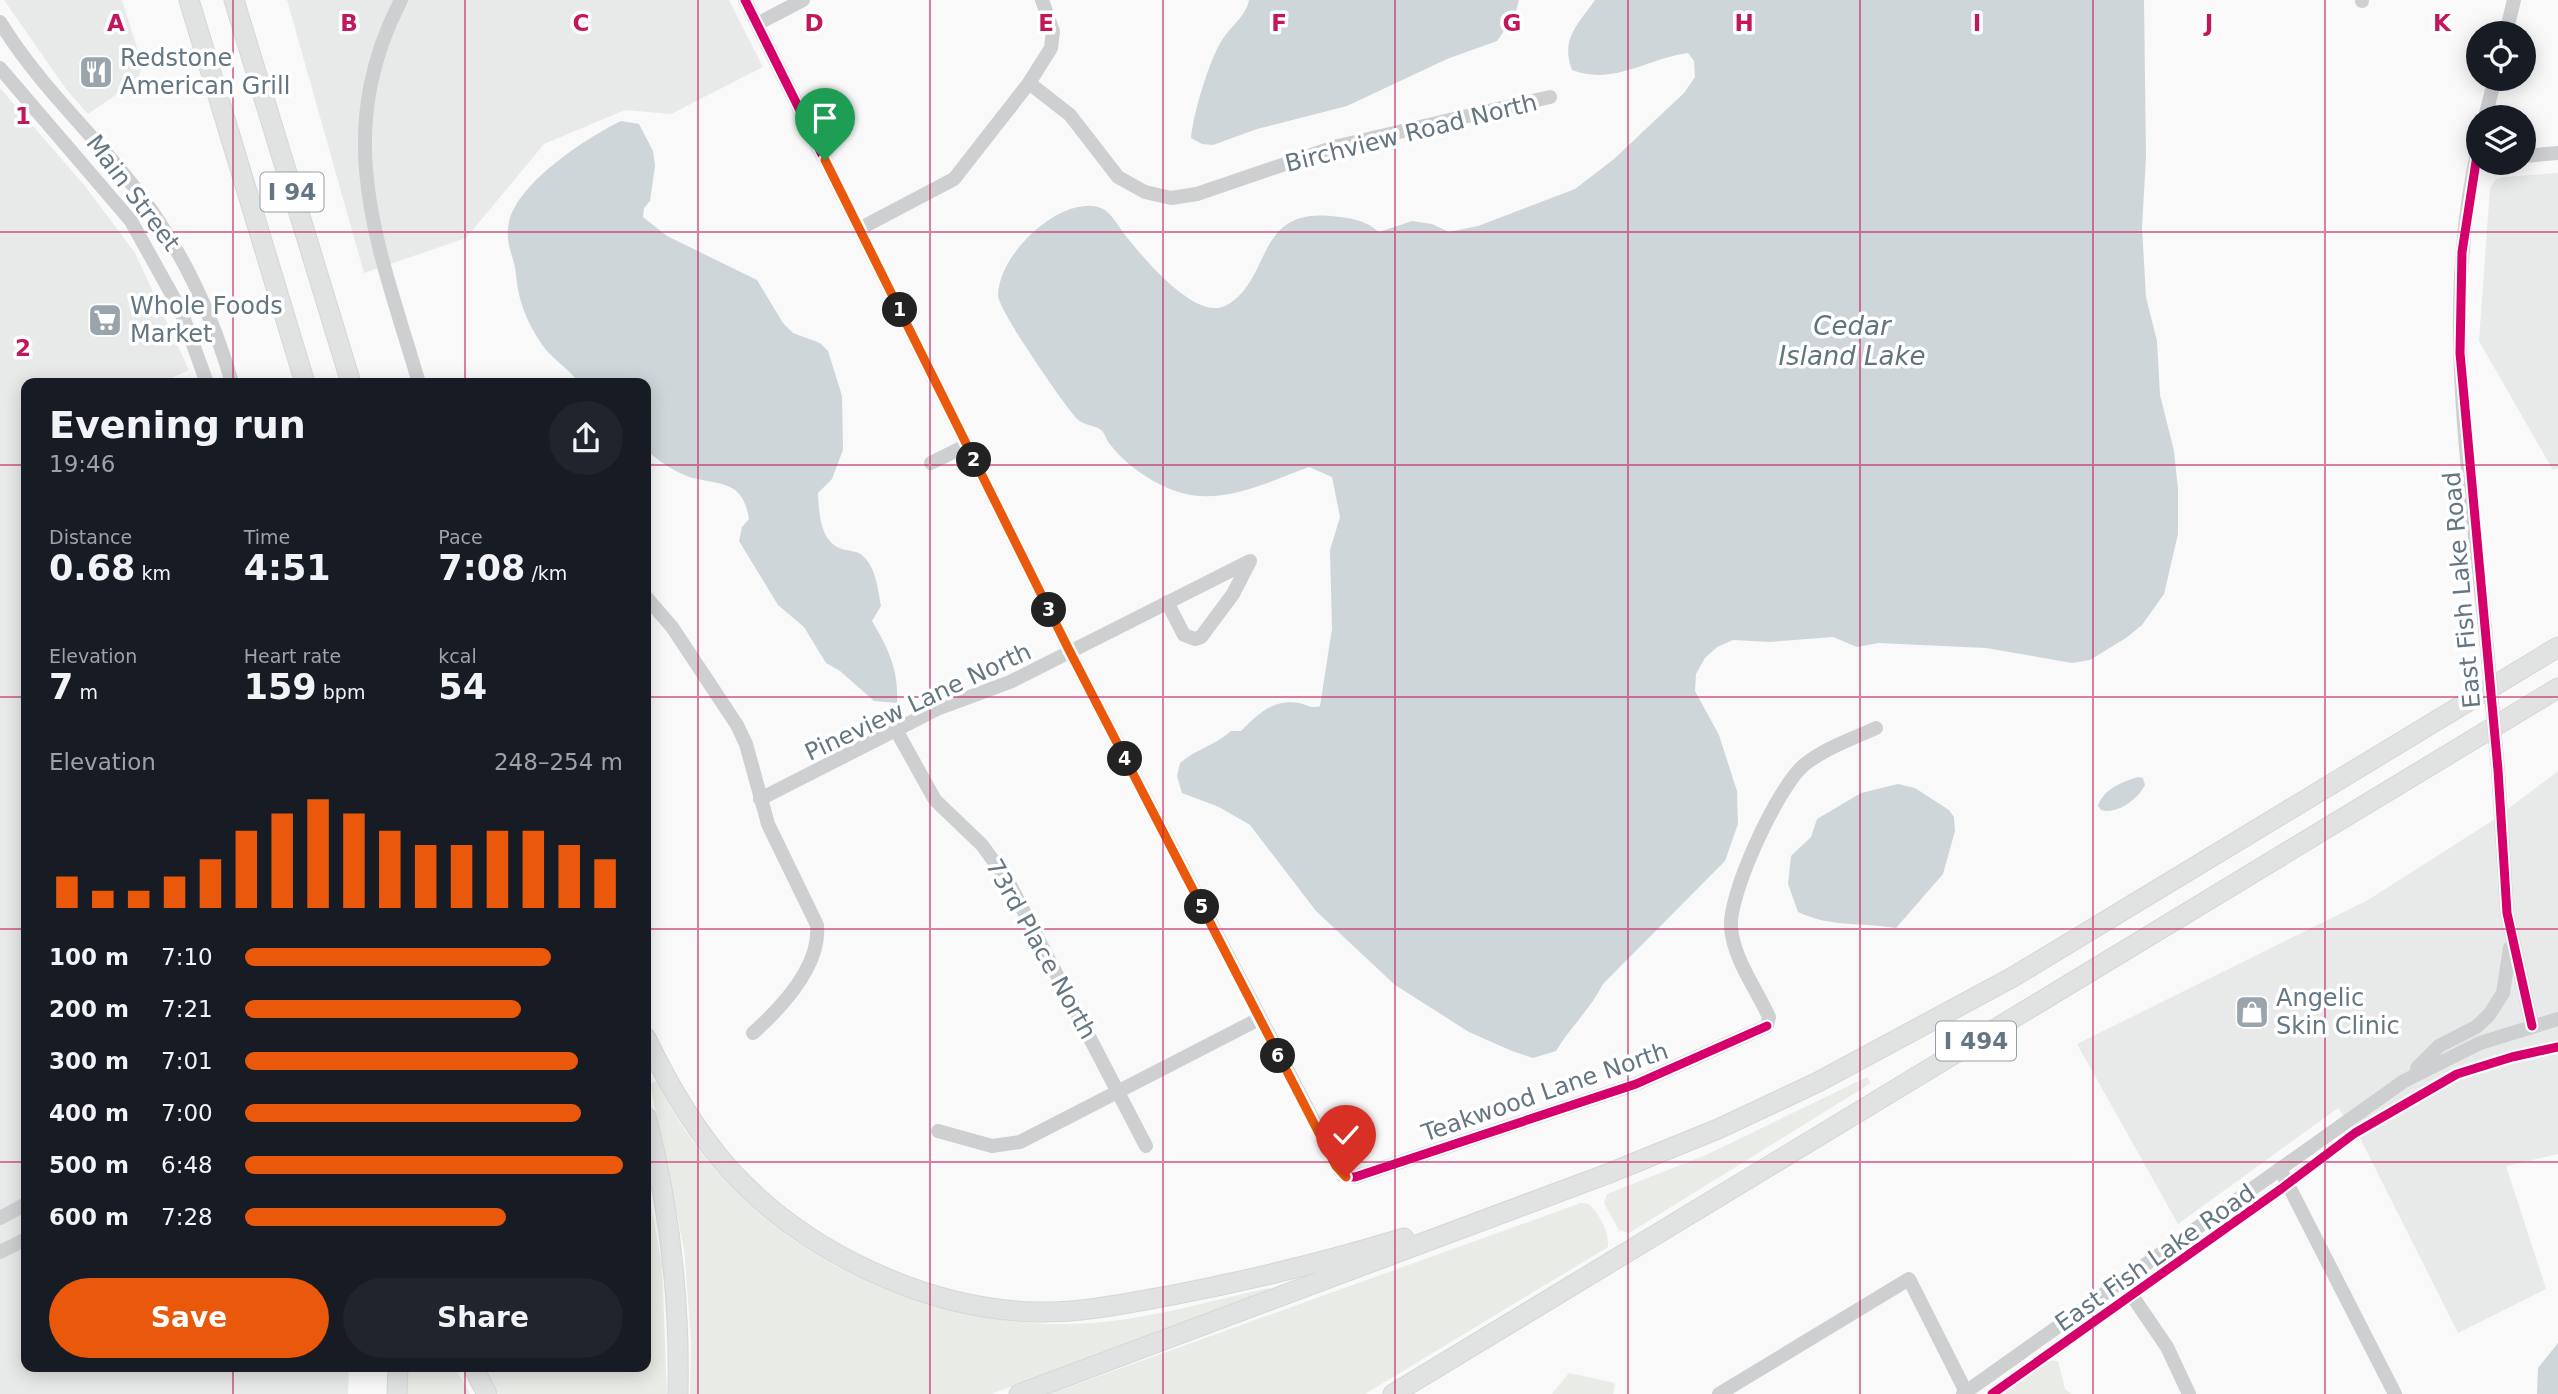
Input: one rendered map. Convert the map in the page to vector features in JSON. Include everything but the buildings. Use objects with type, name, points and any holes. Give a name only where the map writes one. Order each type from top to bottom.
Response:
[{"type":"highway","name":"I 94","points":[[189,0],[303,378]]},
{"type":"highway","name":"I 94","points":[[234,0],[349,378]]},
{"type":"highway","name":"I 494","points":[[1523,1205],[1718,1129],[1914,1033],[2025,970],[2558,647]]},
{"type":"highway","name":"I 494","points":[[1393,1394],[2558,688]]},
{"type":"highway","points":[[651,1048],[669,1084],[700,1132],[733,1173],[774,1210],[824,1244],[878,1273],[966,1303],[1038,1312],[1126,1303],[1283,1272],[1523,1205]]},
{"type":"highway","points":[[651,1140],[663,1192],[675,1275],[678,1394]]},
{"type":"highway","points":[[1019,1394],[1523,1205]]},
{"type":"highway","points":[[397,1394],[398,1372]]},
{"type":"highway","points":[[476,1372],[487,1394]]},
{"type":"street","points":[[401,0],[378,52],[364,131],[364,172],[369,208],[418,378]]},
{"type":"street","points":[[745,0],[1069,650],[1259,1019],[1034,1137],[1007,1146],[992,1146],[938,1131]]},
{"type":"street","points":[[757,24],[803,0]]},
{"type":"street","points":[[859,229],[954,179],[1029,83],[1051,48],[1054,37],[1042,0]]},
{"type":"street","points":[[2509,21],[2514,0]]},
{"type":"street","name":"Main Street","points":[[0,22],[27,65],[119,168],[150,208],[202,296],[230,378]]},
{"type":"street","name":"Main Street","points":[[0,68],[131,221],[181,311],[205,378]]},
{"type":"street","name":"Birchview Road North","points":[[1029,83],[1070,115],[1118,177],[1145,192],[1171,198],[1197,194],[1338,146],[1550,97]]},
{"type":"street","points":[[2536,155],[2558,153]]},
{"type":"street","name":"East Fish Lake Road","points":[[1964,1393],[2404,1081],[2463,1051],[2532,1026],[2511,940],[2459,314],[2462,252],[2474,175]]},
{"type":"street","points":[[931,463],[967,445]]},
{"type":"street","name":"Pineview Lane North","points":[[760,799],[954,701],[1010,682],[1069,650],[1250,561],[1233,594],[1201,637],[1195,639],[1184,635],[1167,602]]},
{"type":"street","points":[[651,603],[672,627],[737,725],[746,744],[768,824],[812,911],[818,940],[814,956],[777,1012],[753,1033]]},
{"type":"street","name":"Teakwood Lane North","points":[[1259,1019],[1336,1166],[1342,1175],[1351,1178],[1462,1144],[1636,1084],[1767,1026],[1769,1017],[1742,963],[1731,930],[1731,908],[1738,882],[1785,790],[1803,765],[1876,728]]},
{"type":"street","name":"73rd Place North","points":[[896,730],[935,800],[982,845],[1008,881],[1146,1146]]},
{"type":"street","points":[[2404,1081],[2440,1046],[2476,1027],[2489,1015],[2503,993],[2511,940]]},
{"type":"street","points":[[2532,1026],[2558,1019]]},
{"type":"street","points":[[2280,1169],[2395,1394]]},
{"type":"street","points":[[0,1219],[21,1207]]},
{"type":"street","points":[[0,1252],[21,1242]]},
{"type":"street","points":[[1719,1394],[1909,1279],[1964,1393]]},
{"type":"street","points":[[2122,1281],[2167,1347],[2189,1394]]},
{"type":"shaded area","points":[[4,0],[122,0],[142,64],[138,80],[88,114],[66,89]]},
{"type":"shaded area","points":[[287,0],[729,0],[763,67],[671,114],[625,110],[544,144],[466,238],[364,273]]},
{"type":"shaded area","points":[[0,88],[85,186],[135,253],[189,370],[172,378],[21,378],[21,1372],[349,1372],[348,1394],[0,1394]]},
{"type":"shaded area","points":[[2558,173],[2558,468],[2553,470],[2479,341],[2490,188],[2496,179]]},
{"type":"shaded area","points":[[2558,771],[2558,1154],[2506,1166],[2546,1289],[2458,1333],[2359,1136],[2338,1108],[2178,1224],[2077,1044],[2368,900],[2492,821]]},
{"type":"shaded area","points":[[1867,1077],[1871,1083],[1629,1233],[1619,1230],[1604,1203],[1607,1194],[1708,1154]]},
{"type":"shaded area","points":[[656,1081],[692,1140],[727,1182],[767,1220],[811,1251],[859,1278],[909,1298],[962,1313],[1016,1322],[1070,1324],[1145,1316],[1269,1288],[1270,1292],[991,1394],[690,1394],[691,1339],[684,1249],[651,1084]]},
{"type":"shaded area","points":[[1581,1203],[1589,1204],[1600,1218],[1608,1247],[1365,1394],[1049,1394]]},
{"type":"shaded area","points":[[651,1206],[662,1265],[667,1394],[499,1394],[486,1372],[651,1372]]},
{"type":"shaded area","points":[[2045,1360],[2058,1361],[2065,1389],[2071,1394],[1998,1394]]},
{"type":"shaded area","points":[[406,1372],[458,1372],[470,1394],[405,1394]]},
{"type":"shaded area","points":[[1569,1373],[1615,1383],[1613,1394],[1552,1394]]},
{"type":"water","points":[[1249,0],[1519,0],[1515,15],[1497,41],[1447,59],[1347,106],[1257,129],[1213,145],[1202,144],[1191,138],[1202,88],[1217,49],[1245,11]]},
{"type":"water","name":"Cedar Island Lake","points":[[1595,0],[2144,0],[2146,157],[2142,227],[2146,297],[2157,341],[2160,395],[2174,451],[2178,489],[2178,534],[2164,594],[2142,625],[2090,660],[2072,663],[1986,648],[1878,643],[1857,647],[1833,637],[1770,642],[1733,640],[1717,647],[1705,658],[1696,674],[1695,691],[1719,735],[1737,791],[1738,824],[1725,861],[1603,984],[1556,1051],[1533,1058],[1469,1032],[1395,985],[1316,911],[1250,825],[1219,807],[1182,793],[1177,776],[1180,763],[1193,754],[1231,731],[1241,731],[1267,709],[1281,703],[1320,706],[1332,629],[1330,550],[1340,517],[1332,477],[1309,467],[1247,490],[1214,496],[1182,493],[1152,480],[1132,467],[1109,443],[1101,430],[1077,419],[1046,378],[1009,319],[998,295],[999,284],[1008,264],[1029,236],[1059,214],[1083,206],[1105,210],[1144,258],[1171,285],[1186,297],[1214,308],[1227,305],[1241,293],[1252,279],[1276,234],[1289,223],[1306,217],[1350,219],[1368,224],[1379,232],[1412,221],[1432,224],[1449,232],[1478,226],[1575,189],[1614,159],[1684,93],[1695,77],[1694,61],[1688,53],[1617,73],[1587,74],[1572,70],[1568,49],[1570,40]]},
{"type":"water","points":[[621,121],[639,124],[653,151],[655,166],[650,201],[644,208],[643,217],[667,236],[757,280],[783,323],[793,333],[820,343],[828,351],[842,396],[843,450],[832,479],[818,493],[820,518],[829,540],[842,549],[861,554],[874,573],[881,606],[872,621],[891,660],[896,680],[897,703],[874,701],[840,671],[826,663],[804,627],[778,605],[739,541],[742,527],[749,519],[742,498],[736,491],[722,484],[681,473],[651,453],[651,378],[575,378],[543,346],[530,325],[523,309],[508,241],[512,213],[535,181],[589,139]]},
{"type":"water","points":[[2138,777],[2143,778],[2145,785],[2137,796],[2120,808],[2101,810],[2098,806],[2104,795],[2120,784]]},
{"type":"water","points":[[1898,784],[1915,788],[1949,810],[1954,817],[1955,831],[1943,874],[1896,928],[1835,923],[1798,912],[1788,884],[1791,856],[1811,837],[1817,819],[1861,793]]},
{"type":"water","points":[[2558,1343],[2558,1394],[2537,1394],[2538,1368]]},
{"type":"cycle path","points":[[745,0],[1069,650],[1338,1172],[1347,1177],[1355,1177],[1636,1084],[1767,1026]]},
{"type":"cycle path","points":[[2474,175],[2462,252],[2460,353],[2498,770],[2507,913],[2532,1026]]},
{"type":"cycle path","points":[[1992,1394],[2281,1189],[2355,1133],[2457,1074],[2512,1057],[2558,1047]]},
{"type":"place","name":"Redstone American Grill","points":[[96,72]]},
{"type":"place","name":"Whole Foods Market","points":[[105,320]]},
{"type":"place","name":"Angelic Skin Clinic","points":[[2252,1012]]},
{"type":"route","points":[[825,160],[1069,650],[1338,1172],[1346,1177]]}]
